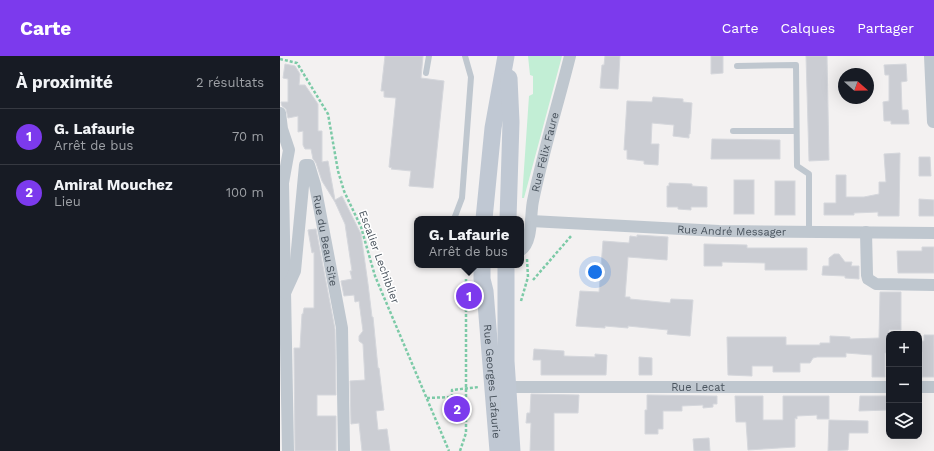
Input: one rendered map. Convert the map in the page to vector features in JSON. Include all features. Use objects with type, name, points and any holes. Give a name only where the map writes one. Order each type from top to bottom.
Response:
[{"type":"street","points":[[484,216],[493,128],[506,56]]},
{"type":"street","points":[[506,56],[511,122],[508,216]]},
{"type":"street","name":"Rue Félix Faure","points":[[524,247],[529,237],[533,200],[570,56]]},
{"type":"street","points":[[930,56],[933,122]]},
{"type":"street","points":[[280,113],[282,129],[289,150],[283,183],[288,451]]},
{"type":"street","points":[[280,146],[282,129]]},
{"type":"street","name":"Rue du Beau Site","points":[[285,293],[295,271],[305,165],[309,165],[342,328],[344,451]]},
{"type":"street","name":"Rue André Messager","points":[[531,221],[719,231],[934,233]]},
{"type":"street","points":[[866,232],[868,279],[876,284],[934,285]]},
{"type":"street","name":"Rue Georges Lafaurie","points":[[482,268],[498,451]]},
{"type":"street","name":"Rue Georges Lafaurie","points":[[506,268],[507,386],[512,451]]},
{"type":"street","name":"Rue Lecat","points":[[507,386],[886,387]]},
{"type":"street","points":[[922,387],[934,387]]},
{"type":"lane","points":[[426,73],[429,56]]},
{"type":"lane","points":[[455,216],[462,198],[471,77],[465,56]]},
{"type":"lane","points":[[736,66],[796,65],[797,166],[809,174],[809,232]]},
{"type":"lane","points":[[733,131],[796,131]]},
{"type":"path","name":"Escalier Lechiblier","points":[[280,59],[297,63],[328,114],[338,171],[344,191],[361,227],[375,276],[449,451]]},
{"type":"path","points":[[533,280],[572,234]]},
{"type":"path","points":[[460,451],[466,433],[466,277]]},
{"type":"path","points":[[427,398],[452,397],[452,390],[466,388]]},
{"type":"green space","points":[[528,56],[562,56],[524,198],[522,198],[529,96],[533,94],[533,76],[530,75]]},
{"type":"building","points":[[385,56],[423,56],[421,78],[444,81],[433,188],[409,186],[411,171],[391,169],[392,168],[389,167],[396,98],[384,97],[384,91],[381,91]]},
{"type":"building","points":[[605,56],[620,56],[618,89],[600,88],[602,65],[604,65]]},
{"type":"building","points":[[711,56],[723,56],[723,73],[711,74]]},
{"type":"building","points":[[806,56],[827,56],[829,160],[809,161]]},
{"type":"building","points":[[285,64],[295,66],[300,74],[299,85],[305,85],[318,104],[318,131],[322,131],[322,162],[328,161],[335,200],[342,196],[361,234],[384,410],[376,411],[378,430],[387,429],[390,451],[362,451],[359,423],[351,424],[350,381],[365,380],[363,344],[359,341],[359,336],[363,331],[359,301],[355,302],[354,295],[344,296],[341,281],[352,279],[345,224],[335,202],[322,181],[316,163],[313,159],[311,149],[305,149],[303,145],[303,131],[298,132],[298,116],[288,118],[286,109],[282,106],[281,102],[288,102],[288,79],[283,78]]},
{"type":"building","points":[[906,64],[907,81],[901,82],[902,110],[908,110],[909,124],[891,124],[891,121],[884,121],[883,102],[889,101],[889,75],[885,75],[884,65]]},
{"type":"building","points":[[653,97],[683,99],[683,102],[692,103],[689,138],[673,136],[674,125],[652,123],[651,144],[659,144],[658,165],[644,164],[644,161],[627,159],[627,150],[624,150],[627,101],[652,102]]},
{"type":"building","points":[[712,139],[780,140],[780,159],[711,159]]},
{"type":"building","points":[[900,153],[899,216],[878,216],[878,212],[854,213],[854,215],[824,215],[824,203],[836,203],[836,175],[846,175],[846,197],[864,197],[879,194],[879,182],[886,182],[884,154]]},
{"type":"building","points":[[919,157],[930,157],[931,176],[919,176]]},
{"type":"building","points":[[734,180],[754,180],[754,214],[734,214]]},
{"type":"building","points":[[775,181],[795,181],[795,215],[775,215]]},
{"type":"building","points":[[669,183],[692,184],[692,186],[707,187],[707,207],[691,207],[691,210],[678,209],[678,207],[667,207],[667,186],[669,186]]},
{"type":"building","points":[[919,199],[934,200],[934,216],[919,216]]},
{"type":"building","points":[[316,229],[335,329],[336,395],[317,395],[317,416],[336,416],[336,451],[295,451],[294,348],[300,348],[302,314],[304,308],[314,308],[314,252],[312,253],[308,230]]},
{"type":"building","points":[[637,235],[668,237],[667,260],[628,257],[625,297],[630,297],[630,299],[670,303],[671,299],[693,300],[690,336],[667,334],[668,330],[628,326],[628,328],[605,326],[605,328],[576,326],[580,291],[599,292],[603,241],[629,243],[630,236],[637,237]]},
{"type":"building","points":[[704,244],[747,245],[747,248],[807,248],[807,270],[765,270],[765,263],[722,262],[722,266],[704,266]]},
{"type":"building","points":[[922,247],[934,247],[934,273],[898,273],[897,251],[922,251]]},
{"type":"building","points":[[834,254],[839,254],[845,262],[852,262],[851,266],[859,266],[859,279],[845,278],[845,276],[822,275],[823,266],[829,266],[829,258]]},
{"type":"building","points":[[880,292],[901,292],[901,330],[886,331],[885,377],[872,377],[872,355],[846,353],[846,357],[817,357],[813,358],[810,363],[800,363],[800,372],[773,372],[773,366],[752,366],[752,376],[728,375],[727,337],[786,337],[786,345],[820,345],[820,343],[830,343],[830,336],[850,337],[850,339],[879,338]]},
{"type":"building","points":[[924,335],[934,335],[934,377],[922,377],[922,341],[924,341]]},
{"type":"building","points":[[534,349],[564,351],[564,356],[595,357],[595,354],[607,355],[606,375],[541,375],[541,360],[533,360]]},
{"type":"building","points":[[639,357],[652,358],[652,375],[639,375]]},
{"type":"building","points":[[531,394],[579,395],[578,413],[554,413],[554,451],[530,451],[531,423],[526,423],[527,413],[530,413]]},
{"type":"building","points":[[647,395],[717,396],[717,404],[713,404],[713,407],[703,408],[703,405],[682,406],[682,411],[663,411],[663,429],[658,429],[658,434],[645,434],[645,410],[647,410]]},
{"type":"building","points":[[735,396],[763,396],[763,420],[783,420],[783,396],[829,396],[829,419],[817,419],[817,415],[797,416],[797,419],[795,418],[795,447],[748,450],[746,422],[736,422]]},
{"type":"building","points":[[860,396],[886,396],[886,410],[859,411]]},
{"type":"building","points":[[829,420],[868,421],[868,433],[849,433],[848,450],[828,451]]},
{"type":"building","points":[[709,438],[710,451],[694,451],[693,439]]},
{"type":"place","name":"G. Lafaurie","points":[[469,296]]},
{"type":"place","name":"Amiral Mouchez","points":[[457,409]]}]
